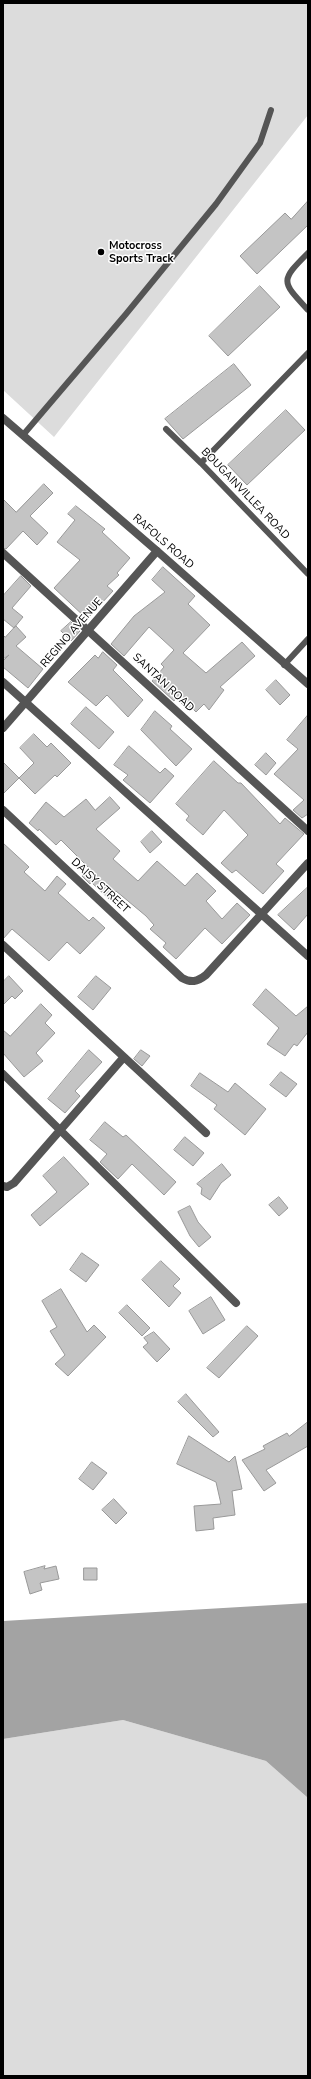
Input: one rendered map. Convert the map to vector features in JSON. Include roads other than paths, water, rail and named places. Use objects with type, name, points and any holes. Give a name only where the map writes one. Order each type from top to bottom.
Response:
[{"type":"street","name":"RAFOLS ROAD","points":[[3,418],[157,551],[284,665],[308,684]]},
{"type":"street","name":"REGINO AVENUE","points":[[3,728],[157,551]]},
{"type":"street","name":"SANTAN ROAD","points":[[3,553],[308,831]]},
{"type":"street","points":[[3,682],[308,956]]},
{"type":"street","name":"DAISY STREET","points":[[3,810],[182,978],[188,981],[200,980],[261,915]]},
{"type":"street","points":[[261,915],[308,863]]},
{"type":"street","points":[[3,945],[206,1133]]},
{"type":"street","points":[[3,1186],[11,1186],[14,1183],[61,1132],[124,1057]]},
{"type":"street","points":[[3,1074],[236,1303]]},
{"type":"lane","points":[[23,436],[216,204],[260,143],[271,110]]},
{"type":"lane","points":[[308,253],[293,267],[286,281],[288,289],[308,310]]},
{"type":"lane","points":[[201,463],[308,353]]},
{"type":"lane","name":"BOUGAINVILLEA ROAD","points":[[166,429],[201,463],[308,574]]},
{"type":"lane","points":[[284,665],[308,640]]},
{"type":"place","name":"Motocross Sports Track","points":[[101,252]]}]
